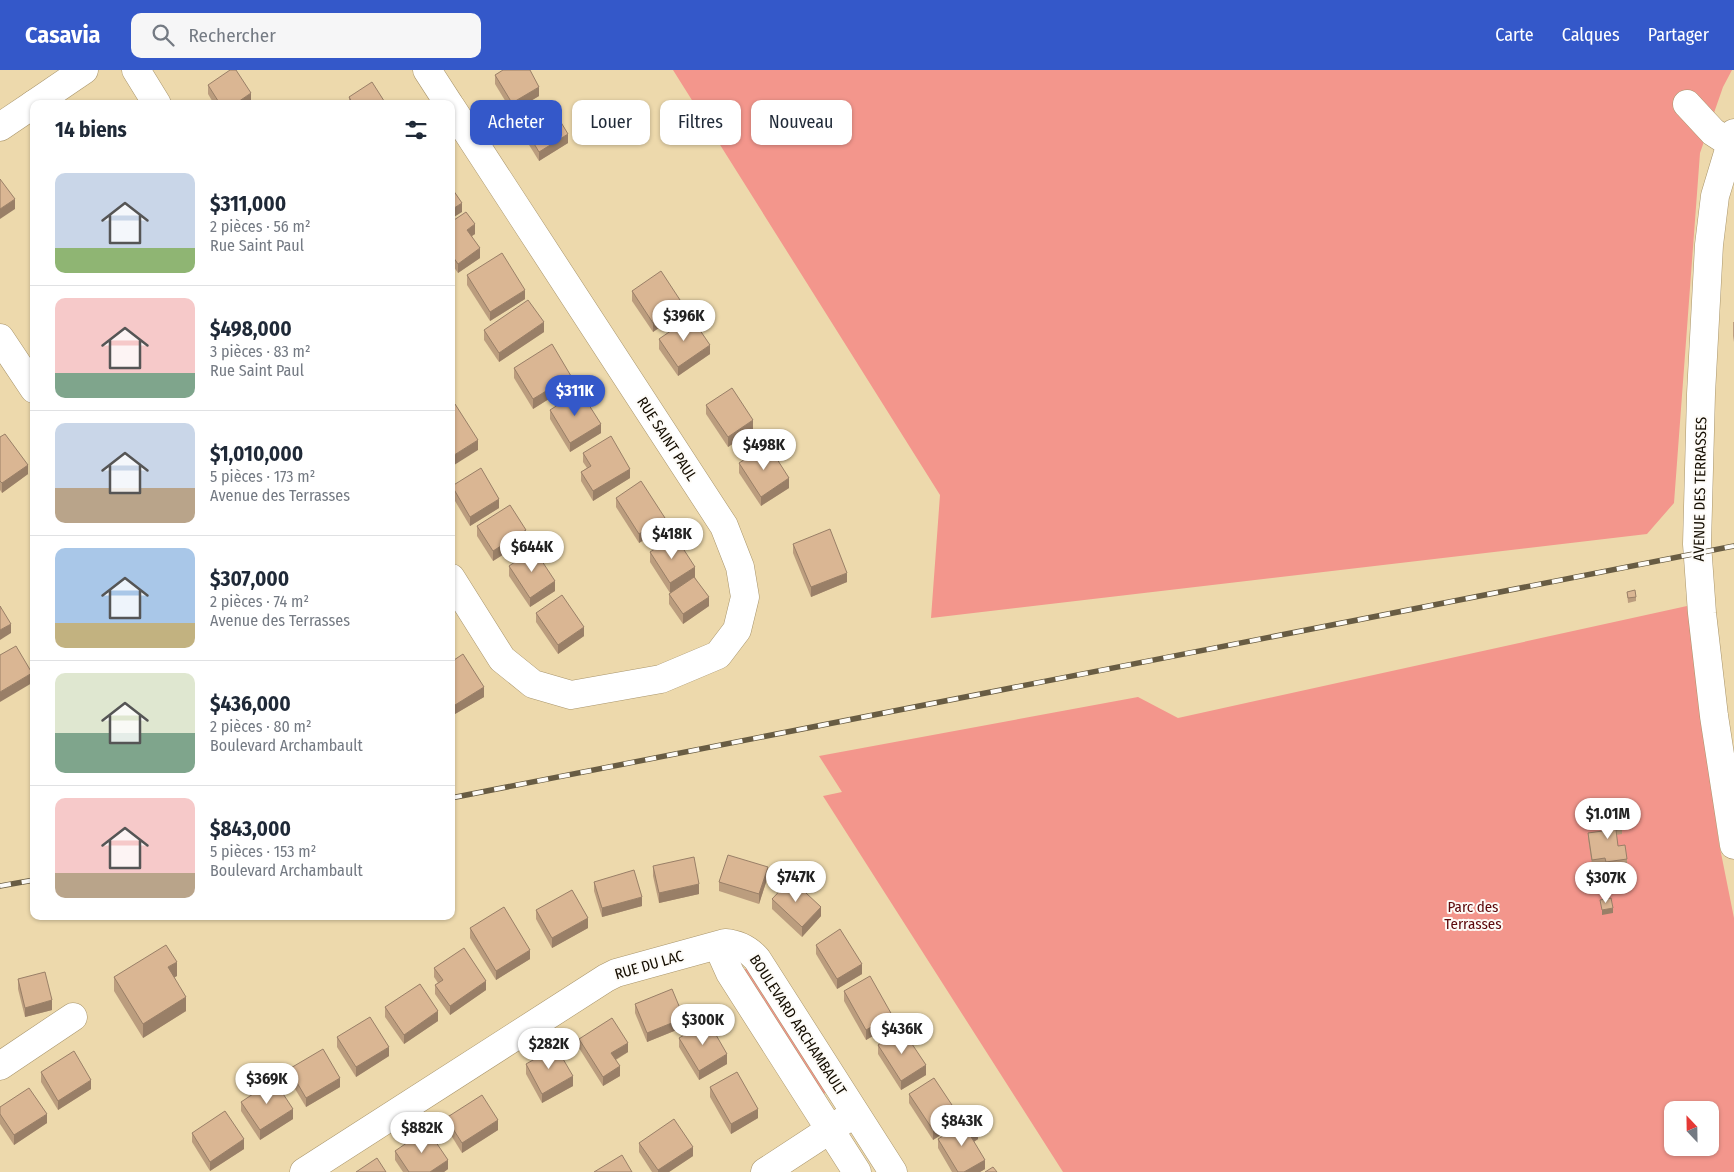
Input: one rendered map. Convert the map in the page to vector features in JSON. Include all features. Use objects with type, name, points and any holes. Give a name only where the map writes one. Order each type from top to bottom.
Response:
[{"type":"street","points":[[40,100],[84,70]]},
{"type":"street","points":[[136,70],[155,100]]},
{"type":"street","name":"RUE SAINT PAUL","points":[[427,70],[447,100]]},
{"type":"street","points":[[1687,104],[1713,132],[1732,138]]},
{"type":"street","points":[[0,127],[30,107]]},
{"type":"street","name":"RUE SAINT PAUL","points":[[455,113],[724,526],[740,567],[745,597],[737,630],[718,655],[661,679],[571,695],[533,684],[502,659],[455,584]]},
{"type":"street","name":"AVENUE DES TERRASSES","points":[[1732,138],[1715,196],[1709,245],[1701,394],[1697,544],[1712,707],[1734,845]]},
{"type":"street","points":[[0,338],[30,383]]},
{"type":"street","name":"BOULEVARD ARCHAMBAULT","points":[[856,1172],[730,973],[721,953],[721,946],[726,943],[746,948],[757,959],[894,1172]]},
{"type":"street","name":"RUE DU LAC","points":[[304,1172],[606,978],[616,973],[721,946]]},
{"type":"street","points":[[0,1066],[73,1017]]},
{"type":"street","points":[[765,1172],[855,1113]]},
{"type":"green space","points":[[673,70],[1732,70],[1723,87],[1700,153],[1674,503],[1647,534],[931,618],[940,495],[720,145],[741,145],[741,100],[692,100]]},
{"type":"green space","name":"Parc des Terrasses","points":[[1687,606],[1719,843],[1734,918],[1734,1172],[1063,1172],[823,796],[842,792],[819,756],[1138,697],[1178,718]]},
{"type":"green space","points":[[749,967],[829,1091],[822,1095],[742,971]]},
{"type":"building","points":[[230,70],[236,70],[251,93],[241,100],[217,100],[208,85]]},
{"type":"building","points":[[503,70],[530,70],[539,87],[517,100],[510,100],[495,75]]},
{"type":"building","points":[[372,82],[383,100],[351,100],[349,97]]},
{"type":"building","points":[[562,124],[568,134],[562,138]]},
{"type":"building","points":[[535,145],[550,145],[539,152]]},
{"type":"building","points":[[0,179],[15,199],[0,209]]},
{"type":"building","points":[[455,193],[462,203],[455,207]]},
{"type":"building","points":[[466,212],[475,224],[467,230],[480,248],[458,264],[455,260],[455,219]]},
{"type":"building","points":[[502,253],[525,290],[490,312],[467,275]]},
{"type":"building","points":[[661,271],[682,303],[653,323],[632,291]]},
{"type":"building","points":[[528,300],[544,322],[499,353],[484,330]]},
{"type":"building","points":[[691,317],[710,345],[678,367],[659,339]]},
{"type":"building","points":[[552,344],[571,376],[533,399],[514,368]]},
{"type":"building","points":[[732,388],[753,420],[728,437],[706,405]]},
{"type":"building","points":[[580,391],[601,424],[570,443],[550,410]]},
{"type":"building","points":[[455,404],[478,440],[455,454]]},
{"type":"building","points":[[5,434],[28,465],[2,483],[0,481],[0,437]]},
{"type":"building","points":[[611,436],[630,469],[593,491],[581,472],[591,466],[583,453]]},
{"type":"building","points":[[768,445],[789,478],[761,497],[739,463]]},
{"type":"building","points":[[481,468],[499,499],[470,517],[455,491],[455,484]]},
{"type":"building","points":[[641,481],[665,518],[639,534],[616,498]]},
{"type":"building","points":[[510,505],[526,530],[493,551],[477,526]]},
{"type":"building","points":[[830,529],[847,573],[811,587],[793,544]]},
{"type":"building","points":[[675,536],[695,567],[670,583],[650,552]]},
{"type":"building","points":[[534,549],[555,581],[530,598],[509,566]]},
{"type":"building","points":[[694,577],[709,597],[683,614],[669,594]]},
{"type":"building","points":[[1635,590],[1636,597],[1628,598],[1627,592]]},
{"type":"building","points":[[562,595],[584,627],[558,645],[536,613]]},
{"type":"building","points":[[0,606],[11,624],[0,630]]},
{"type":"building","points":[[16,646],[30,670],[30,674],[0,692],[0,655]]},
{"type":"building","points":[[463,654],[484,687],[455,705],[455,659]]},
{"type":"building","points":[[1618,806],[1622,829],[1616,830],[1618,846],[1625,845],[1627,859],[1606,862],[1605,858],[1592,860],[1588,833],[1610,830],[1606,808]]},
{"type":"building","points":[[728,855],[768,867],[759,894],[719,882]]},
{"type":"building","points":[[694,857],[699,884],[659,893],[653,866]]},
{"type":"building","points":[[634,870],[642,897],[602,908],[594,882]]},
{"type":"building","points":[[791,879],[821,907],[802,927],[772,899]]},
{"type":"building","points":[[572,890],[588,918],[552,938],[536,910]]},
{"type":"building","points":[[1611,898],[1613,908],[1602,910],[1600,900]]},
{"type":"building","points":[[504,907],[530,950],[496,971],[470,928]]},
{"type":"building","points":[[840,929],[862,964],[837,979],[816,945]]},
{"type":"building","points":[[166,945],[177,962],[168,967],[186,997],[143,1024],[114,977]]},
{"type":"building","points":[[464,948],[486,981],[450,1006],[435,985],[443,980],[434,968]]},
{"type":"building","points":[[45,972],[52,1000],[25,1008],[18,979]]},
{"type":"building","points":[[870,976],[892,1015],[866,1030],[844,991]]},
{"type":"building","points":[[420,984],[438,1011],[404,1035],[385,1007]]},
{"type":"building","points":[[672,989],[684,1018],[647,1033],[635,1004]]},
{"type":"building","points":[[370,1017],[389,1047],[356,1067],[337,1037]]},
{"type":"building","points":[[612,1018],[628,1043],[611,1053],[620,1066],[603,1077],[579,1039]]},
{"type":"building","points":[[708,1021],[727,1054],[699,1071],[679,1038]]},
{"type":"building","points":[[902,1029],[926,1065],[901,1081],[878,1045]]},
{"type":"building","points":[[556,1047],[573,1076],[542,1094],[526,1064]]},
{"type":"building","points":[[323,1049],[340,1078],[306,1098],[289,1069]]},
{"type":"building","points":[[74,1051],[91,1080],[58,1101],[41,1072]]},
{"type":"building","points":[[737,1072],[758,1109],[731,1124],[710,1087]]},
{"type":"building","points":[[934,1078],[958,1114],[933,1130],[909,1094]]},
{"type":"building","points":[[274,1080],[293,1109],[260,1130],[241,1102]]},
{"type":"building","points":[[29,1088],[47,1114],[14,1135],[0,1114],[0,1107]]},
{"type":"building","points":[[482,1095],[498,1120],[462,1143],[446,1118]]},
{"type":"building","points":[[225,1111],[244,1139],[210,1162],[192,1133]]},
{"type":"building","points":[[674,1119],[693,1147],[658,1170],[639,1143]]},
{"type":"building","points":[[971,1119],[978,1130],[970,1135],[985,1160],[964,1172],[958,1172],[938,1139]]},
{"type":"building","points":[[427,1129],[448,1160],[430,1172],[409,1172],[395,1151]]},
{"type":"building","points":[[622,1155],[632,1172],[594,1172]]},
{"type":"building","points":[[377,1158],[386,1172],[356,1172]]},
{"type":"building","points":[[993,1167],[997,1172],[985,1172]]},
{"type":"railway","points":[[455,797],[1734,546]]},
{"type":"railway","points":[[0,886],[30,881]]}]
